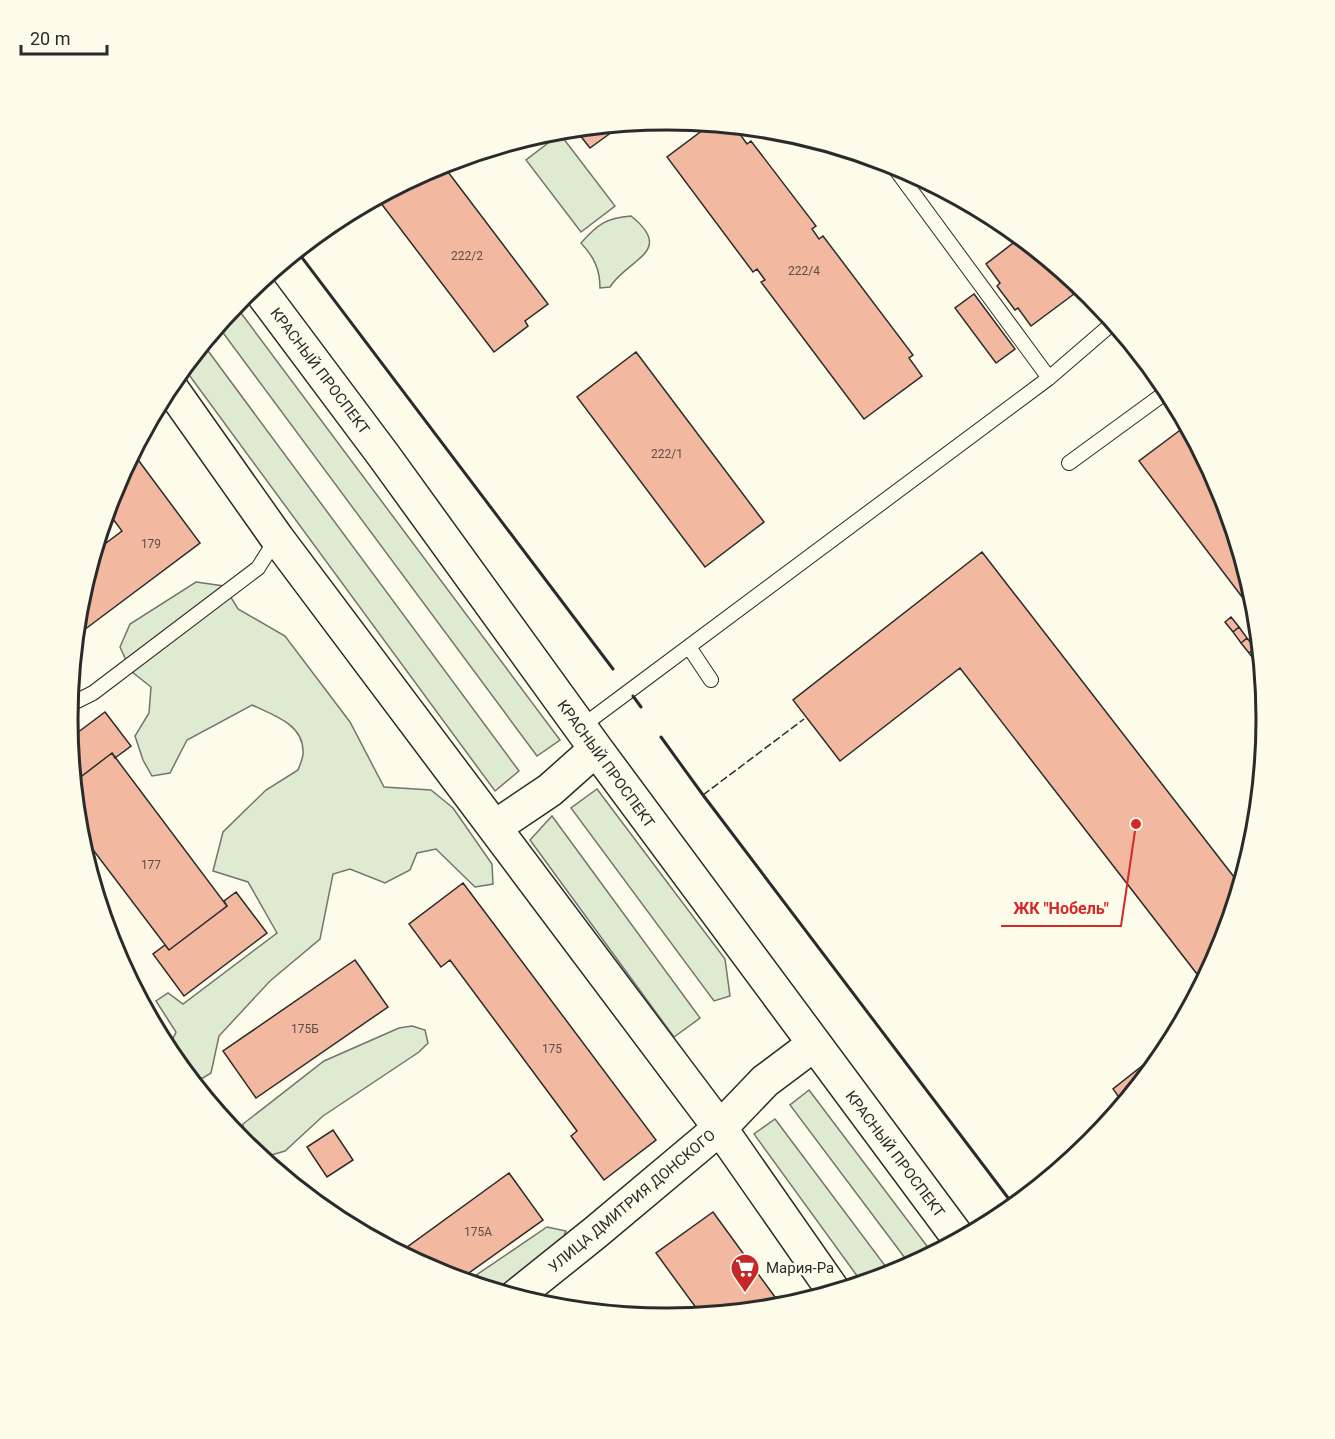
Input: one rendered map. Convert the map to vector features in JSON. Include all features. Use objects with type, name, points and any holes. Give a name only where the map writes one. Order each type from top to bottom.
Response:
[{"type":"main road","name":"КРАСНЫЙ ПРОСПЕКТ","points":[[262,293],[391,466],[813,1045],[955,1234]]},
{"type":"main road","points":[[176,394],[277,538],[720,1128],[830,1286]]},
{"type":"main road","points":[[495,827],[550,790],[588,739]]},
{"type":"main road","name":"УЛИЦА ДМИТРИЯ ДОНСКОГО","points":[[523,1291],[720,1128],[765,1081],[813,1045]]},
{"type":"lane","points":[[902,179],[1049,378]]},
{"type":"lane","points":[[588,739],[689,647],[1049,378],[1108,327]]},
{"type":"lane","points":[[1069,464],[1160,396]]},
{"type":"lane","points":[[79,700],[93,693],[258,568],[277,538]]},
{"type":"lane","points":[[689,647],[711,680]]},
{"type":"green space","points":[[564,139],[615,206],[581,232],[526,160],[550,141]]},
{"type":"green space","points":[[631,216],[644,228],[649,238],[649,247],[610,287],[600,288],[595,264],[581,243],[603,223],[615,218]]},
{"type":"green space","points":[[241,313],[560,740],[537,756],[223,332]]},
{"type":"green space","points":[[208,351],[519,771],[495,791],[189,375]]},
{"type":"green space","points":[[196,582],[224,586],[238,609],[285,636],[350,722],[384,787],[431,790],[453,808],[492,864],[493,884],[475,887],[436,849],[417,853],[410,870],[385,883],[350,869],[333,874],[320,939],[270,981],[219,1036],[211,1073],[203,1078],[200,1078],[177,1047],[172,1039],[176,1032],[156,1001],[168,993],[183,1004],[277,933],[248,882],[213,871],[223,832],[266,790],[298,770],[303,753],[302,742],[292,727],[252,705],[187,740],[170,773],[152,776],[143,760],[135,736],[149,713],[151,687],[131,671],[120,647],[130,624]]},
{"type":"green space","points":[[597,789],[725,959],[730,996],[714,1001],[571,808]]},
{"type":"green space","points":[[552,816],[700,1018],[674,1037],[530,840]]},
{"type":"green space","points":[[412,1026],[425,1030],[428,1043],[419,1052],[323,1116],[285,1151],[271,1155],[243,1128],[243,1124],[324,1061],[399,1028]]},
{"type":"green space","points":[[809,1090],[928,1248],[905,1258],[790,1105]]},
{"type":"green space","points":[[775,1119],[886,1267],[858,1278],[754,1134]]},
{"type":"green space","points":[[547,1227],[566,1231],[559,1248],[508,1287],[474,1276]]},
{"type":"building","points":[[702,131],[740,135],[747,144],[751,141],[816,226],[812,229],[819,239],[823,236],[913,355],[909,358],[922,376],[864,419],[761,282],[765,280],[757,269],[753,272],[667,157]]},
{"type":"building","points":[[611,133],[590,148],[581,137]]},
{"type":"building","points":[[448,172],[548,304],[525,321],[528,326],[494,352],[382,204]]},
{"type":"building","points":[[1014,243],[1074,294],[1031,326],[1018,308],[1015,310],[997,286],[1000,283],[986,264]]},
{"type":"building","points":[[974,294],[1015,349],[996,363],[955,308]]},
{"type":"building","points":[[636,352],[764,522],[705,567],[577,397]]},
{"type":"building","points":[[1181,430],[1212,494],[1226,530],[1245,601],[1139,461]]},
{"type":"building","points":[[138,460],[200,543],[85,629],[89,604],[105,544],[122,531],[113,519]]},
{"type":"building","points":[[982,552],[1235,878],[1226,909],[1198,975],[960,668],[840,761],[793,700]]},
{"type":"building","points":[[1231,617],[1239,627],[1233,632],[1225,622]]},
{"type":"building","points":[[1239,627],[1247,638],[1241,643],[1233,632]]},
{"type":"building","points":[[1247,638],[1252,644],[1253,650],[1249,653],[1241,643]]},
{"type":"building","points":[[105,712],[131,746],[115,758],[112,753],[81,777],[78,732]]},
{"type":"building","points":[[112,753],[227,906],[169,950],[92,849],[81,777]]},
{"type":"building","points":[[463,883],[656,1140],[604,1180],[571,1136],[577,1131],[450,960],[441,967],[409,924]]},
{"type":"building","points":[[236,892],[267,933],[184,996],[153,954],[165,945],[169,950],[227,906],[224,901]]},
{"type":"building","points":[[355,960],[388,1007],[256,1098],[223,1051]]},
{"type":"building","points":[[1147,1062],[1119,1098],[1113,1089]]},
{"type":"building","points":[[333,1130],[353,1160],[327,1177],[307,1147]]},
{"type":"building","points":[[509,1173],[543,1220],[468,1274],[406,1248]]},
{"type":"building","points":[[713,1212],[776,1299],[696,1308],[656,1253]]},
{"type":"fence","points":[[703,795],[804,719]]},
{"type":"wall","points":[[302,258],[613,669]]},
{"type":"wall","points":[[633,696],[641,707]]},
{"type":"wall","points":[[661,737],[1009,1199]]},
{"type":"place","name":"ЖК \"Нобель\"","points":[[1136,824]]},
{"type":"place","name":"Мария-Ра","points":[[745,1294]]}]
